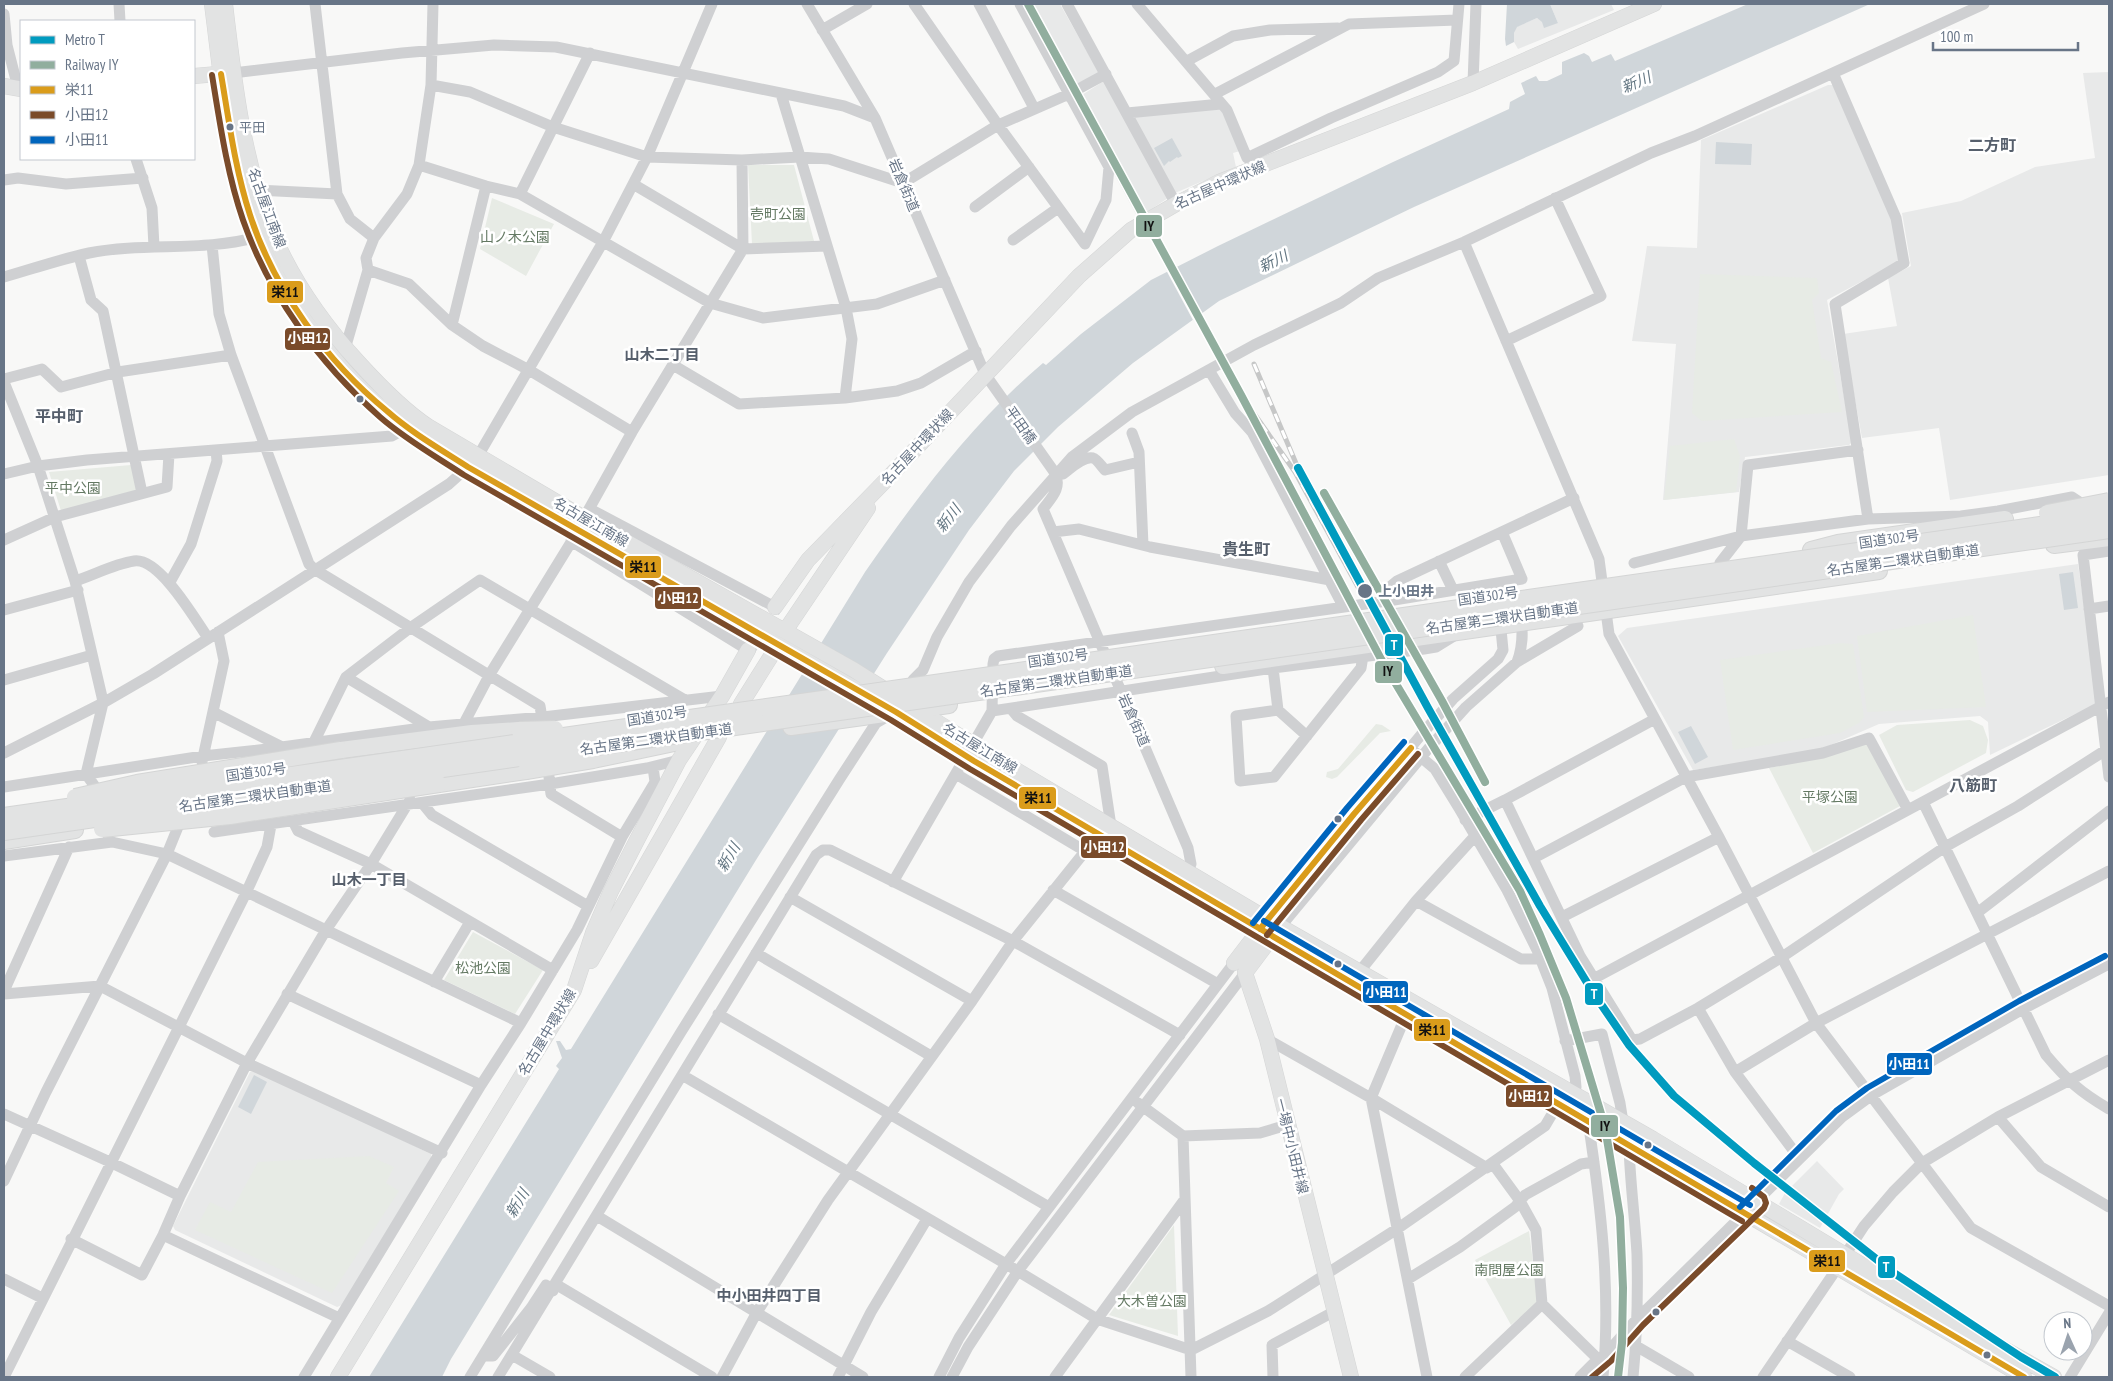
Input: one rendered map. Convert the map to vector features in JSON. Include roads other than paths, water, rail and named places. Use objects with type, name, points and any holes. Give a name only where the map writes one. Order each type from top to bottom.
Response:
[{"type":"highway","points":[[1811,550],[1838,543],[2067,510],[2109,501]]},
{"type":"highway","name":"国道302号","points":[[4,808],[520,733],[580,728],[722,701],[746,703],[846,686],[877,685],[913,680],[1220,634],[1412,602],[1496,595],[1520,585],[1603,580],[2109,507]]},
{"type":"highway","points":[[2096,541],[2086,530],[2094,519],[2109,507]]},
{"type":"highway","points":[[2063,544],[2078,529],[2083,511]]},
{"type":"highway","name":"名古屋第二環状自動車道","points":[[4,816],[2109,516]]},
{"type":"highway","name":"国道302号","points":[[6,843],[184,813],[526,768],[679,742],[1223,666],[2063,544],[2096,541]]},
{"type":"highway","name":"名古屋第二環状自動車道","points":[[6,843],[2096,541]]},
{"type":"highway","points":[[4,812],[136,783],[341,750],[472,733],[520,733]]},
{"type":"highway","points":[[6,843],[230,816],[439,784],[526,768]]},
{"type":"main road","name":"名古屋江南線","points":[[212,4],[227,74],[257,190],[273,234],[292,272],[313,306],[345,349],[379,386],[473,462]]},
{"type":"main road","name":"名古屋江南線","points":[[224,4],[227,74],[235,157],[243,193],[258,238],[300,313],[329,352],[369,395],[407,428],[473,462],[581,525],[846,686],[969,750],[1270,927],[1360,971],[1623,1122],[1757,1202],[1842,1261],[2024,1377]]},
{"type":"main road","name":"名古屋中環状線","points":[[775,607],[808,560],[888,478],[989,380],[1079,276],[1131,230],[1219,182],[1473,83],[1654,4]]},
{"type":"main road","points":[[195,76],[227,74]]},
{"type":"main road","points":[[788,633],[888,478]]},
{"type":"main road","name":"名古屋江南線","points":[[581,525],[788,633],[854,670],[917,709],[969,750]]},
{"type":"main road","points":[[746,703],[781,647]]},
{"type":"main road","name":"名古屋中環状線","points":[[338,1377],[574,990],[593,933],[658,788],[722,701],[748,650]]},
{"type":"main road","points":[[574,990],[719,737]]},
{"type":"main road","name":"名古屋江南線","points":[[1105,830],[1188,870],[1270,927],[1406,1015],[1629,1146],[1746,1213],[1842,1261],[2054,1377]]},
{"type":"main road","points":[[1239,968],[1270,927]]},
{"type":"main road","name":"一場中小田井線","points":[[1239,968],[1267,1039],[1324,1276],[1335,1310],[1351,1377]]},
{"type":"street","points":[[119,4],[120,20]]},
{"type":"street","points":[[315,4],[337,194],[350,220],[374,238]]},
{"type":"street","points":[[345,349],[368,270],[366,258],[374,238],[407,194],[419,165],[431,85],[433,4]]},
{"type":"street","points":[[5,749],[103,703],[449,484],[473,462],[603,242],[647,157],[712,4]]},
{"type":"street","name":"岩倉街道","points":[[807,4],[875,118],[989,380]]},
{"type":"street","points":[[822,30],[867,4]]},
{"type":"street","points":[[914,4],[998,125],[1085,244],[1106,200],[1109,167],[1020,4]]},
{"type":"street","points":[[979,4],[1034,108]]},
{"type":"street","points":[[1067,4],[1176,204]]},
{"type":"street","points":[[1137,4],[1227,110],[1247,158],[1330,118],[1438,72],[1454,61],[1458,4]]},
{"type":"street","points":[[1473,83],[1476,4]]},
{"type":"street","points":[[913,680],[923,670],[941,629],[969,582],[1054,472],[1132,412],[1209,370],[1341,303],[1378,278],[1464,242],[1651,153],[1695,136],[1984,4]]},
{"type":"street","points":[[4,14],[14,88]]},
{"type":"street","points":[[1127,113],[1218,99],[1349,24],[1457,20]]},
{"type":"street","points":[[1187,61],[1233,36],[1270,30],[1341,28]]},
{"type":"street","points":[[227,74],[494,45],[556,47],[844,106],[875,118]]},
{"type":"street","points":[[520,194],[590,53]]},
{"type":"street","points":[[431,85],[470,92],[553,127],[647,157],[742,160],[800,157],[829,159],[903,183],[998,125],[1069,94],[1106,74]]},
{"type":"street","points":[[1833,74],[1896,218],[1904,263],[1835,304],[1868,519]]},
{"type":"street","points":[[781,94],[846,308],[852,339],[845,398]]},
{"type":"street","points":[[136,160],[152,208],[154,247]]},
{"type":"street","points":[[462,727],[490,674],[581,525],[632,432],[742,249],[742,160]]},
{"type":"street","points":[[419,165],[486,186],[520,194],[710,303],[763,318],[877,304],[945,280]]},
{"type":"street","points":[[975,207],[1029,167]]},
{"type":"street","points":[[4,180],[18,178],[66,184],[143,178]]},
{"type":"street","points":[[633,184],[742,249],[827,246]]},
{"type":"street","points":[[452,325],[486,186]]},
{"type":"street","points":[[257,190],[337,194]]},
{"type":"street","points":[[1506,341],[1601,296],[1555,198]]},
{"type":"street","points":[[1013,240],[1058,208]]},
{"type":"street","points":[[4,276],[90,253],[154,247],[212,245],[242,242],[258,238]]},
{"type":"street","points":[[1464,242],[1599,559],[1609,634],[1720,837],[1816,1023],[1872,1095],[1946,1198],[1971,1228],[2109,1306]]},
{"type":"street","points":[[212,245],[219,314],[231,355],[310,564],[314,569],[540,706],[543,717],[551,794],[622,837]]},
{"type":"street","points":[[80,256],[91,300],[103,310],[136,456],[142,494]]},
{"type":"street","points":[[368,270],[410,284],[452,325],[483,346],[529,370],[632,432]]},
{"type":"street","points":[[673,365],[739,404],[845,398],[897,391],[921,383],[976,351]]},
{"type":"street","points":[[86,774],[103,703],[76,586],[55,517],[38,466],[4,380],[42,369],[61,387],[118,372],[231,355]]},
{"type":"street","points":[[1209,370],[1235,413],[1252,432],[1342,606]]},
{"type":"street","name":"平田橋","points":[[989,380],[1054,472]]},
{"type":"street","points":[[4,474],[38,466],[136,456],[392,436],[407,428]]},
{"type":"street","points":[[1132,433],[1139,452],[1143,545]]},
{"type":"street","points":[[170,582],[191,544],[216,461],[216,450]]},
{"type":"street","points":[[1720,563],[1741,536],[1748,465],[1858,450]]},
{"type":"street","points":[[4,540],[55,517],[166,487],[169,454]]},
{"type":"street","points":[[1054,472],[1091,458],[1095,458],[1105,470],[1139,462]]},
{"type":"street","name":"岩倉街道","points":[[1054,472],[1056,492],[1043,508],[1188,848],[1191,864],[1188,870]]},
{"type":"street","points":[[1634,563],[1741,536],[1868,519],[1962,516],[2072,497],[2078,501],[2083,511]]},
{"type":"street","points":[[1394,600],[1389,590],[1397,580],[1574,498]]},
{"type":"street","points":[[581,525],[775,607]]},
{"type":"street","points":[[581,525],[748,650]]},
{"type":"street","points":[[1053,532],[1079,530],[1143,545],[1330,580]]},
{"type":"street","points":[[1502,532],[1520,585],[1522,644],[1516,662]]},
{"type":"street","points":[[2096,541],[2109,551]]},
{"type":"street","points":[[2096,541],[2089,609],[2105,704],[2109,777]]},
{"type":"street","points":[[4,610],[76,586],[134,561],[146,561],[170,582],[213,635],[224,661],[204,756],[197,780],[167,854],[4,1181]]},
{"type":"street","points":[[1439,561],[1453,590]]},
{"type":"street","points":[[312,744],[346,677],[410,628],[480,580],[685,700]]},
{"type":"street","points":[[893,882],[992,712],[992,664],[998,656],[1342,606],[1394,600],[1412,602],[1453,590],[1520,585]]},
{"type":"street","points":[[1270,927],[1411,748],[1453,699],[1498,659],[1503,650],[1496,595]]},
{"type":"street","points":[[2089,609],[2109,606]]},
{"type":"street","points":[[1270,927],[1466,707],[1516,662],[1578,626]]},
{"type":"street","points":[[992,712],[1273,668],[1436,647],[1460,632]]},
{"type":"street","points":[[4,680],[92,654]]},
{"type":"street","points":[[1278,710],[1236,716],[1240,781],[1274,777],[1361,668],[1363,656]]},
{"type":"street","points":[[1273,668],[1278,710],[1307,736]]},
{"type":"street","points":[[346,677],[429,727]]},
{"type":"street","points":[[4,787],[204,756],[267,750],[429,727],[462,727],[685,700],[722,701]]},
{"type":"street","points":[[1595,978],[1748,894],[2105,704]]},
{"type":"street","points":[[722,1377],[757,1312],[848,1171],[972,1001],[1012,941],[1085,851],[1105,830],[1102,766],[1017,716],[1012,710]]},
{"type":"street","points":[[213,712],[282,747]]},
{"type":"street","points":[[470,1377],[681,1032],[876,723],[896,712]]},
{"type":"street","points":[[1465,820],[1655,719]]},
{"type":"street","points":[[1534,858],[1686,777],[1822,753],[1869,738],[1908,810]]},
{"type":"street","points":[[1411,748],[1435,769],[1507,890],[1541,959],[1552,988],[1575,1076],[1576,1086],[1574,1094]]},
{"type":"street","points":[[1505,800],[1580,956],[1632,1040],[1640,1039],[1698,1008],[1782,957],[1944,847],[2018,806],[2108,749]]},
{"type":"street","points":[[233,775],[267,750]]},
{"type":"street","points":[[214,832],[293,822],[409,803],[423,804],[653,767],[679,760]]},
{"type":"street","points":[[304,1377],[442,1153],[481,1085],[522,1023],[577,930],[622,837],[658,788],[655,782],[653,767]]},
{"type":"street","points":[[86,774],[102,795]]},
{"type":"street","points":[[956,774],[1085,851]]},
{"type":"street","points":[[438,819],[437,808],[440,801]]},
{"type":"street","points":[[1923,802],[2046,1055],[2068,1082],[2109,1109]]},
{"type":"street","points":[[71,1239],[142,1275],[247,1063],[326,930],[371,864],[409,803]]},
{"type":"street","points":[[423,804],[438,819],[588,906]]},
{"type":"street","points":[[1977,913],[2109,811]]},
{"type":"street","points":[[293,822],[298,830],[371,864],[553,970]]},
{"type":"street","points":[[4,1377],[71,1239],[246,893],[267,847],[271,825]]},
{"type":"street","points":[[1360,971],[1416,901],[1475,836]]},
{"type":"street","points":[[1562,917],[1720,837]]},
{"type":"street","points":[[4,862],[6,843],[69,847],[112,842],[167,854],[522,1023]]},
{"type":"street","points":[[69,847],[4,993],[100,986],[247,1063],[442,1153]]},
{"type":"street","points":[[498,1377],[554,1288],[790,897],[816,855],[823,850],[830,850],[1012,941],[1180,1035]]},
{"type":"street","points":[[1735,1072],[1816,1023],[1988,936],[2109,871]]},
{"type":"street","points":[[1053,890],[1218,984]]},
{"type":"street","points":[[790,897],[972,1001]]},
{"type":"street","points":[[1416,901],[1521,959],[1541,959]]},
{"type":"street","points":[[434,982],[470,922]]},
{"type":"street","points":[[756,953],[931,1056]]},
{"type":"street","points":[[1580,1377],[1842,1117],[1872,1095],[2023,1009],[2109,964]]},
{"type":"street","points":[[939,1377],[959,1338],[1006,1264],[1133,1099],[1218,984],[1239,968]]},
{"type":"street","points":[[952,1377],[968,1347],[1018,1271],[1143,1106],[1239,968]]},
{"type":"street","points":[[287,994],[481,1085]]},
{"type":"street","points":[[1698,1008],[1735,1072],[1799,1158]]},
{"type":"street","points":[[718,1014],[1049,1208]]},
{"type":"street","points":[[1406,1015],[1371,1098],[1427,1377]]},
{"type":"street","points":[[1565,1041],[1602,1034],[1623,1122]]},
{"type":"street","points":[[1267,1039],[1490,1166],[1520,1201],[1536,1230],[1542,1304],[1602,1357]]},
{"type":"street","points":[[1762,1377],[1864,1226],[1893,1192],[1922,1163],[1998,1117],[2109,1060]]},
{"type":"street","points":[[682,1075],[1018,1271],[1096,1319],[1192,1350],[1268,1311],[1397,1229],[1545,1126],[1558,1104]]},
{"type":"street","points":[[1133,1099],[1183,1136],[1260,1133],[1287,1125]]},
{"type":"street","points":[[4,1114],[180,1196]]},
{"type":"street","points":[[1998,1117],[2040,1167],[2109,1207]]},
{"type":"street","points":[[1588,1121],[1604,1248],[1603,1377]]},
{"type":"street","points":[[1183,1136],[1192,1350],[1191,1377]]},
{"type":"street","points":[[1629,1146],[1637,1253],[1637,1319],[1633,1377]]},
{"type":"street","points":[[1408,1279],[1460,1247],[1515,1207],[1524,1195],[1581,1164],[1594,1162]]},
{"type":"street","points":[[1055,1377],[1185,1199]]},
{"type":"street","points":[[597,1216],[863,1377]]},
{"type":"street","points":[[838,1377],[871,1312],[927,1219]]},
{"type":"street","points":[[163,1235],[339,1318]]},
{"type":"street","points":[[4,1279],[42,1298]]},
{"type":"street","points":[[483,1356],[493,1356],[531,1308],[546,1285],[712,1377]]},
{"type":"street","points":[[1464,1377],[1542,1304]]},
{"type":"street","points":[[1273,1377],[1272,1345],[1335,1310]]},
{"type":"street","points":[[2070,1377],[2109,1313]]},
{"type":"street","points":[[1787,1341],[1850,1377]]},
{"type":"street","points":[[1636,1346],[1690,1377]]},
{"type":"street","points":[[512,1355],[550,1377]]},
{"type":"water","points":[[1507,4],[1550,4],[1558,23],[1544,28],[1542,22],[1537,18],[1517,27],[1514,33],[1514,42],[1506,46]]},
{"type":"water","name":"新川","points":[[1748,4],[1870,4],[1414,207],[1219,301],[1133,363],[1058,427],[1014,471],[969,530],[887,653],[756,860],[451,1359],[442,1377],[369,1377],[559,1069],[556,1066],[562,1058],[556,1041],[560,1041],[566,1050],[571,1049],[865,572],[926,488],[969,435],[1017,386],[1043,363],[1046,365],[1081,334],[1151,280],[1393,162],[1509,109],[1510,102],[1525,94],[1521,83],[1536,76],[1539,81],[1547,81],[1562,74],[1562,62],[1584,53],[1589,56],[1592,62],[1611,54],[1615,61]]},
{"type":"water","points":[[1172,138],[1182,156],[1169,161],[1164,166],[1154,148]]},
{"type":"water","points":[[1716,142],[1752,144],[1751,165],[1715,164]]},
{"type":"water","points":[[2073,572],[2078,608],[2064,610],[2059,574]]},
{"type":"water","points":[[1691,726],[1708,757],[1695,764],[1678,732]]},
{"type":"water","points":[[254,1075],[267,1082],[251,1114],[238,1107]]},
{"type":"tunnel","points":[[748,650],[775,607]]},
{"type":"railway","points":[[1254,364],[1298,468]]},
{"type":"railway","points":[[1241,395],[1295,472],[1364,598]]},
{"type":"metro line","name":"T","points":[[1298,468],[1428,708],[1540,906],[1594,994],[1629,1045],[1674,1096],[1754,1163],[1894,1273],[2021,1357],[2055,1377]]},
{"type":"rail line","name":"IY","points":[[1028,4],[1241,395],[1381,659],[1520,891],[1540,935],[1566,998],[1605,1127],[1620,1217],[1623,1288],[1622,1343],[1618,1377]]},
{"type":"rail line","name":"IY","points":[[1324,493],[1442,701],[1485,782]]},
{"type":"place","name":"平田","points":[[230,127]]},
{"type":"place","name":"上小田井","points":[[1365,591]]},
{"type":"district","name":"二方町","points":[[1992,145]]},
{"type":"district","name":"山木二丁目","points":[[662,354]]},
{"type":"district","name":"平中町","points":[[59,416]]},
{"type":"district","name":"貴生町","points":[[1246,549]]},
{"type":"district","name":"八筋町","points":[[1973,785]]},
{"type":"district","name":"山木一丁目","points":[[369,879]]},
{"type":"district","name":"中小田井四丁目","points":[[769,1295]]},
{"type":"park label","name":"壱町公園","points":[[778,214]]},
{"type":"park label","name":"山ノ木公園","points":[[515,237]]},
{"type":"park label","name":"平中公園","points":[[73,488]]},
{"type":"park label","name":"平塚公園","points":[[1830,797]]},
{"type":"park label","name":"松池公園","points":[[483,968]]},
{"type":"park label","name":"南問屋公園","points":[[1509,1270]]},
{"type":"park label","name":"大木曽公園","points":[[1152,1301]]}]
